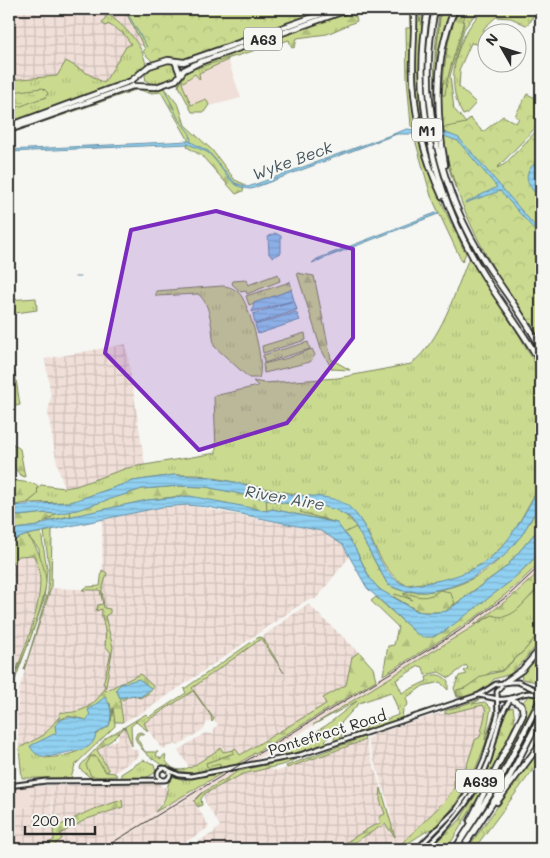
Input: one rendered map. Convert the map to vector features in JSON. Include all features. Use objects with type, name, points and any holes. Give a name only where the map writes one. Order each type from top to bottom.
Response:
[{"type":"highway","name":"A63","points":[[9,126],[130,81],[149,66],[168,60],[184,62],[336,9]]},
{"type":"highway","name":"A63","points":[[9,130],[133,86],[146,85],[156,87],[176,80],[187,68],[200,62],[350,9]]},
{"type":"highway","points":[[414,9],[413,79],[426,151],[437,184],[449,210]]},
{"type":"highway","name":"M1","points":[[428,9],[422,36],[421,64],[425,120],[449,210],[474,259],[541,364]]},
{"type":"highway","name":"M1","points":[[435,9],[430,42],[428,84],[433,124],[447,180],[469,234],[541,349]]},
{"type":"highway","name":"M1","points":[[447,180],[440,135],[439,85],[443,52],[455,9]]},
{"type":"highway","points":[[175,61],[180,74]]},
{"type":"highway","points":[[143,72],[146,85]]},
{"type":"highway","points":[[504,682],[519,673],[541,648]]},
{"type":"highway","points":[[455,849],[503,774],[541,697]]},
{"type":"highway","points":[[455,849],[522,718],[523,707],[511,699]]},
{"type":"highway","points":[[462,849],[509,778],[541,716]]},
{"type":"highway","points":[[462,849],[541,743]]},
{"type":"main road","points":[[498,699],[497,690],[504,682],[518,682],[535,691],[541,697]]},
{"type":"main road","name":"Pontefract Road","points":[[168,778],[179,775],[199,775],[300,755],[479,695],[496,684],[504,682]]},
{"type":"main road","points":[[479,695],[498,699],[511,699],[526,692],[541,692]]},
{"type":"main road","name":"A639","points":[[417,849],[456,810],[474,783],[493,732],[498,710],[498,699]]},
{"type":"main road","name":"A639","points":[[424,849],[449,825],[473,794],[488,762],[503,708],[511,699]]},
{"type":"main road","points":[[9,784],[69,780],[146,780],[162,780],[168,778],[169,772],[166,769],[161,769],[146,780]]},
{"type":"main road","name":"Pontefract Road","points":[[166,769],[179,775]]},
{"type":"main road","points":[[158,773],[158,777],[162,780]]},
{"type":"highlighted area","points":[[216,211],[353,249],[353,338],[287,423],[199,450],[105,353],[131,230]]},
{"type":"shaded area","points":[[9,9],[124,9],[143,45],[133,51],[132,73],[9,119]]},
{"type":"shaded area","points":[[228,60],[241,98],[210,106],[206,99],[191,106],[182,87],[183,82],[193,75]]},
{"type":"shaded area","points":[[126,344],[145,466],[64,489],[56,459],[48,413],[51,396],[45,359]]},
{"type":"shaded area","points":[[187,505],[322,531],[339,541],[350,556],[316,599],[307,600],[145,711],[123,722],[119,701],[132,695],[140,674],[104,691],[101,697],[83,711],[61,712],[44,735],[19,748],[17,714],[19,689],[51,588],[101,590],[103,600],[102,520],[162,507]]},
{"type":"shaded area","points":[[33,555],[38,562],[41,599],[17,669],[9,677],[9,566],[19,556]]},
{"type":"shaded area","points":[[541,561],[541,570],[515,594],[460,636],[383,682],[383,686],[380,685],[251,763],[234,766],[448,636],[506,593]]},
{"type":"shaded area","points":[[306,605],[309,605],[359,652],[352,657],[346,685],[323,698],[327,704],[239,755],[235,748],[223,752],[221,748],[190,768],[178,750],[205,733],[214,734],[213,729],[218,725],[192,688],[261,638],[284,673],[262,637]]},
{"type":"shaded area","points":[[193,691],[213,719],[206,723],[204,729],[177,746],[176,744],[162,749],[143,723]]},
{"type":"shaded area","points":[[483,705],[486,711],[480,738],[475,740],[466,769],[454,768],[454,788],[445,801],[399,849],[185,849],[213,833],[220,826],[205,802],[204,794],[243,774],[266,768],[278,771],[365,740],[391,818],[390,809],[367,739],[374,734],[434,715]]},
{"type":"shaded area","points":[[125,727],[131,742],[130,747],[138,751],[139,756],[114,773],[109,771],[96,750],[118,739],[119,731]]},
{"type":"shaded area","points":[[239,771],[202,793],[194,801],[190,798],[106,849],[93,849],[224,772]]},
{"type":"shaded area","points":[[159,783],[162,787],[166,787],[166,795],[155,812],[93,849],[58,849],[55,844],[59,834],[87,819],[123,807],[122,801],[91,810],[55,828],[51,787],[54,840],[37,849],[9,849],[9,819],[14,818],[13,808],[31,807],[29,786]]},
{"type":"shaded area","points":[[29,786],[32,807],[13,808],[14,819],[9,819],[9,787]]},
{"type":"shaded area","points":[[192,797],[209,827],[196,836],[173,849],[106,849]]},
{"type":"green space","points":[[124,9],[331,9],[187,60],[169,57],[153,62],[143,52],[145,49]]},
{"type":"green space","points":[[409,9],[412,22],[411,84],[422,143],[441,201],[466,253],[462,262],[431,196],[414,136],[416,129],[411,126],[407,78],[406,28],[410,28]]},
{"type":"green space","points":[[415,9],[418,9],[420,22],[423,9],[426,9],[421,46],[421,84],[430,158],[417,100]]},
{"type":"green space","points":[[440,9],[436,56],[438,66],[451,12],[449,9],[454,9],[439,66],[441,148],[434,78]]},
{"type":"green space","points":[[441,9],[449,9],[451,12],[437,66],[436,56]]},
{"type":"green space","points":[[457,9],[479,9],[464,29],[450,76],[454,109],[466,123],[451,171],[456,189],[449,167],[444,145],[440,99],[445,53]],"holes":[[[457,15],[464,24],[442,95],[448,49]]]},
{"type":"green space","points":[[485,9],[530,9],[534,14],[528,23],[511,18],[496,17],[491,22],[478,22],[478,45],[471,43],[459,70],[459,87],[476,103],[463,115],[457,102],[454,88],[454,73],[460,44],[475,19]]},
{"type":"green space","points":[[462,10],[465,13],[463,23],[445,95],[442,95],[450,36],[457,15]]},
{"type":"green space","points":[[345,12],[356,17],[357,21],[327,34],[297,38],[295,47],[292,48],[289,40],[187,71],[178,87],[185,71]]},
{"type":"green space","points":[[108,14],[121,24],[141,50],[146,65],[140,75],[9,126],[9,80],[57,76],[66,61],[104,83],[126,47],[131,44],[124,34],[108,24],[106,26],[102,23]]},
{"type":"green space","points":[[226,55],[228,60],[199,73],[200,80],[195,74],[182,83],[191,105],[206,99],[209,105],[204,112],[192,112],[177,82],[184,72]]},
{"type":"green space","points":[[167,63],[174,64],[178,72],[174,78],[154,85],[146,81],[145,76],[150,69]]},
{"type":"green space","points":[[143,86],[150,90],[149,93],[138,89],[9,134],[9,132]]},
{"type":"green space","points":[[43,88],[48,93],[45,98],[18,107],[9,107],[9,103],[11,104],[15,95],[9,98],[9,94]]},
{"type":"green space","points":[[165,88],[179,106],[185,125],[212,150],[235,180],[244,184],[243,191],[236,194],[202,156],[187,147],[188,139],[161,92],[151,93],[151,91]]},
{"type":"green space","points":[[527,94],[540,100],[541,98],[541,122],[497,168],[505,164],[541,126],[541,346],[479,242],[456,188],[442,128],[466,123],[470,118],[483,132],[503,116],[516,123],[519,118],[515,116]]},
{"type":"green space","points":[[469,258],[518,333],[541,374],[541,483],[510,539],[487,561],[461,575],[445,580],[406,585],[395,578],[387,568],[362,522],[344,504],[199,475],[174,475],[133,481],[71,502],[27,503],[37,495],[37,488],[41,485],[64,488],[76,486],[127,468],[216,453],[214,396],[258,386],[253,381],[264,383],[338,378],[411,364],[422,354],[439,329]]},
{"type":"green space","points":[[297,273],[314,276],[331,359],[350,370],[332,369],[321,349]]},
{"type":"green space","points":[[278,274],[280,281],[247,294],[246,291],[241,292],[232,284],[233,281],[246,280],[248,285]]},
{"type":"green space","points":[[290,282],[292,289],[289,291],[249,305],[246,296]]},
{"type":"green space","points":[[222,286],[236,290],[246,304],[259,349],[259,378],[249,378],[214,346],[208,310],[198,294],[156,296],[156,291]]},
{"type":"green space","points":[[36,298],[37,310],[9,314],[9,300]]},
{"type":"green space","points":[[305,333],[306,340],[263,353],[262,346]]},
{"type":"green space","points":[[9,335],[20,405],[10,407],[12,421],[9,421]]},
{"type":"green space","points":[[308,342],[310,349],[264,363],[263,355]]},
{"type":"green space","points":[[312,349],[315,355],[310,362],[264,373],[263,364],[288,358]]},
{"type":"green space","points":[[9,441],[20,449],[25,477],[17,472],[11,457]]},
{"type":"green space","points":[[9,480],[31,483],[38,486],[37,495],[27,503],[9,506],[9,492],[11,492],[12,485],[9,486]]},
{"type":"green space","points":[[179,486],[285,503],[318,505],[331,508],[345,516],[358,531],[386,582],[396,589],[409,592],[444,589],[463,583],[495,564],[520,536],[541,502],[541,526],[506,567],[451,607],[417,611],[384,593],[372,582],[358,554],[337,523],[272,509],[267,511],[182,496],[119,505],[47,521],[19,517],[77,510],[152,488]]},
{"type":"green space","points":[[179,486],[206,487],[266,498],[267,511],[182,496],[148,500],[71,517],[70,511],[142,489]]},
{"type":"green space","points":[[307,504],[335,509],[347,516],[356,527],[344,533],[337,523],[300,512]]},
{"type":"green space","points":[[46,513],[56,514],[38,526],[9,530],[9,517]]},
{"type":"green space","points":[[52,530],[51,588],[24,670],[48,592],[49,565],[44,532]]},
{"type":"green space","points":[[41,532],[47,569],[44,600],[15,680],[10,684],[9,681],[14,678],[43,598],[39,549],[27,535]]},
{"type":"green space","points":[[27,535],[42,562],[46,581],[42,602],[25,651],[14,676],[9,681],[9,676],[17,669],[36,612],[39,596],[40,580],[38,567],[33,555],[19,556],[9,566],[9,542]]},
{"type":"green space","points":[[541,552],[541,561],[524,578],[486,609],[446,637],[383,675],[388,646],[394,645],[398,627],[371,601],[376,597],[417,634],[434,637],[511,581]]},
{"type":"green space","points":[[102,570],[107,573],[102,590],[104,608],[110,609],[110,613],[105,616],[113,647],[105,691],[140,674],[154,687],[149,693],[140,698],[132,695],[120,701],[123,722],[115,722],[113,708],[111,721],[110,703],[87,720],[68,716],[59,720],[61,712],[75,712],[88,707],[98,698],[105,685],[103,684],[111,653],[105,645],[106,634],[102,609],[96,611],[98,605],[103,604],[100,590],[82,590],[87,587],[100,586]],"holes":[[[125,683],[144,683],[150,688],[120,698],[116,689]]]},
{"type":"green space","points":[[541,570],[541,586],[513,613],[500,617],[492,615],[474,625],[515,594]]},
{"type":"green space","points":[[541,586],[541,630],[525,650],[501,671],[491,672],[465,688],[457,690],[457,695],[464,697],[457,697],[454,688],[459,676],[467,674],[464,671],[468,668],[466,665],[449,678],[439,672],[425,675],[423,667],[419,666],[396,680],[402,693],[427,681],[426,677],[435,675],[440,675],[448,681],[448,690],[440,682],[423,686],[406,698],[408,704],[403,709],[402,719],[351,736],[361,729],[398,715],[391,692],[359,703],[325,741],[328,743],[283,757],[286,750],[327,725],[357,701],[313,725],[492,615],[519,608]]},
{"type":"green space","points":[[440,590],[450,592],[455,603],[445,612],[420,612],[394,597],[395,594],[413,600],[404,595],[404,593],[423,597]]},
{"type":"green space","points":[[541,630],[535,647],[513,671],[514,673],[494,679],[486,689],[479,692],[464,697],[457,696],[457,690],[465,688],[482,676],[502,671],[525,650]]},
{"type":"green space","points":[[259,637],[263,638],[284,673],[261,639],[192,688],[214,719],[212,722],[211,716],[193,691],[144,723],[148,731],[136,722],[136,720],[146,714],[149,717],[186,693],[184,689]]},
{"type":"green space","points":[[541,651],[541,683],[522,679],[521,674]]},
{"type":"green space","points":[[359,652],[373,668],[376,680],[234,766],[220,769],[220,764],[207,767],[206,763],[234,753],[233,750],[235,748],[240,755],[326,704],[323,698],[346,685],[352,657]]},
{"type":"green space","points":[[529,695],[537,698],[495,781],[525,716],[525,709],[522,703]]},
{"type":"green space","points":[[483,698],[472,704],[485,702],[491,708],[485,740],[496,708],[496,710],[479,760],[465,789],[433,831],[430,829],[402,847],[400,845],[445,801],[454,788],[454,768],[466,768],[475,740],[480,737],[486,711],[483,705],[445,714],[445,711]]},
{"type":"green space","points":[[513,707],[515,721],[498,764],[447,849],[428,849],[460,820],[481,786],[479,785],[493,752],[504,710]]},
{"type":"green space","points":[[114,708],[115,726],[75,765],[71,778],[22,778],[19,748],[44,735],[59,717],[55,726],[57,733],[44,740],[45,758],[75,752],[89,745],[94,740],[96,734],[109,726]]},
{"type":"green space","points":[[136,720],[131,726],[132,746],[125,727],[112,740],[97,750],[109,771],[106,772],[95,756],[91,756],[86,765],[91,776],[117,778],[91,778],[80,769],[81,765],[106,738]]},
{"type":"green space","points":[[340,729],[342,736],[340,739],[332,741]]},
{"type":"green space","points":[[137,733],[145,734],[139,734],[137,738],[145,752],[140,747],[135,738]]},
{"type":"green space","points":[[364,737],[365,740],[287,768],[286,766]]},
{"type":"green space","points":[[541,746],[541,759],[474,849],[467,849]]},
{"type":"green space","points":[[221,748],[223,752],[233,750],[235,753],[206,763],[220,764],[220,769],[207,772],[207,769],[204,769],[203,772],[183,772],[164,766],[145,752],[158,752],[156,755],[161,759],[164,755],[166,756],[165,759],[170,765],[179,770],[190,768]]},
{"type":"green space","points":[[91,756],[95,756],[106,772],[115,773],[117,776],[91,777],[85,765]]},
{"type":"green space","points":[[300,757],[286,764],[243,774],[204,794],[201,799],[202,805],[198,807],[194,801],[202,793],[239,771]]},
{"type":"green space","points":[[143,760],[154,764],[156,771],[153,774],[140,779],[121,778],[121,774]]},
{"type":"green space","points":[[224,772],[155,812],[163,802],[171,778],[178,777],[183,780]]},
{"type":"green space","points":[[381,788],[395,837],[385,824],[343,849],[335,849],[381,823],[379,817],[385,814],[380,800]]},
{"type":"green space","points":[[122,800],[123,807],[87,819],[60,834],[62,839],[55,844],[58,849],[54,849],[51,845],[44,849],[37,849],[54,840],[53,829],[91,810]]},
{"type":"water","points":[[407,129],[416,130],[416,134],[397,134],[251,189],[236,185],[213,157],[207,152],[188,144],[9,152],[9,150],[189,141],[208,151],[235,183],[248,187]]},
{"type":"water","points":[[444,132],[459,138],[541,233],[541,237],[500,191],[465,203],[497,187],[458,141],[444,136]]},
{"type":"water","points":[[541,158],[541,198],[535,193],[527,178],[530,168]]},
{"type":"water","points":[[438,212],[438,214],[312,263],[317,259]]},
{"type":"water","points":[[275,233],[281,236],[281,253],[273,257],[269,254],[268,237]]},
{"type":"water","points":[[291,290],[297,310],[255,324],[253,314],[292,301],[252,312],[254,303]]},
{"type":"water","points":[[296,312],[300,320],[258,334],[255,325]]},
{"type":"water","name":"River Aire","points":[[174,475],[213,477],[214,479],[279,492],[335,499],[342,502],[357,515],[388,572],[397,581],[408,586],[459,575],[477,567],[492,557],[505,544],[541,483],[541,502],[522,535],[504,556],[470,579],[450,587],[426,592],[403,591],[388,585],[351,518],[336,510],[315,504],[284,503],[206,487],[179,486],[142,489],[77,510],[56,514],[46,513],[9,517],[9,506],[71,502],[133,481]]},
{"type":"water","points":[[190,496],[267,511],[272,509],[337,523],[354,546],[369,577],[379,589],[417,611],[429,613],[447,611],[506,567],[541,526],[541,552],[511,581],[445,631],[432,637],[423,637],[417,634],[367,588],[343,545],[321,531],[208,507],[187,505],[162,507],[27,535],[9,542],[9,530],[38,526],[49,521],[148,500]]},
{"type":"water","points":[[139,679],[151,688],[150,690],[140,697],[134,695],[120,698],[116,689],[121,684]]},
{"type":"water","points":[[105,697],[111,711],[109,726],[96,734],[90,746],[53,756],[38,755],[33,751],[30,746],[56,733],[55,726],[58,722],[65,718],[87,720],[90,715],[88,710]]},
{"type":"waterway","points":[[125,9],[147,47]]},
{"type":"waterway","points":[[165,90],[178,118],[190,134],[191,142]]},
{"type":"waterway","points":[[317,262],[323,259]]},
{"type":"waterway","points":[[75,277],[80,277]]},
{"type":"waterway","points":[[287,285],[290,281]]},
{"type":"railway","points":[[102,849],[459,631],[509,595],[541,565]]},
{"type":"water label","name":"Wyke Beck","points":[[292,160]]}]
